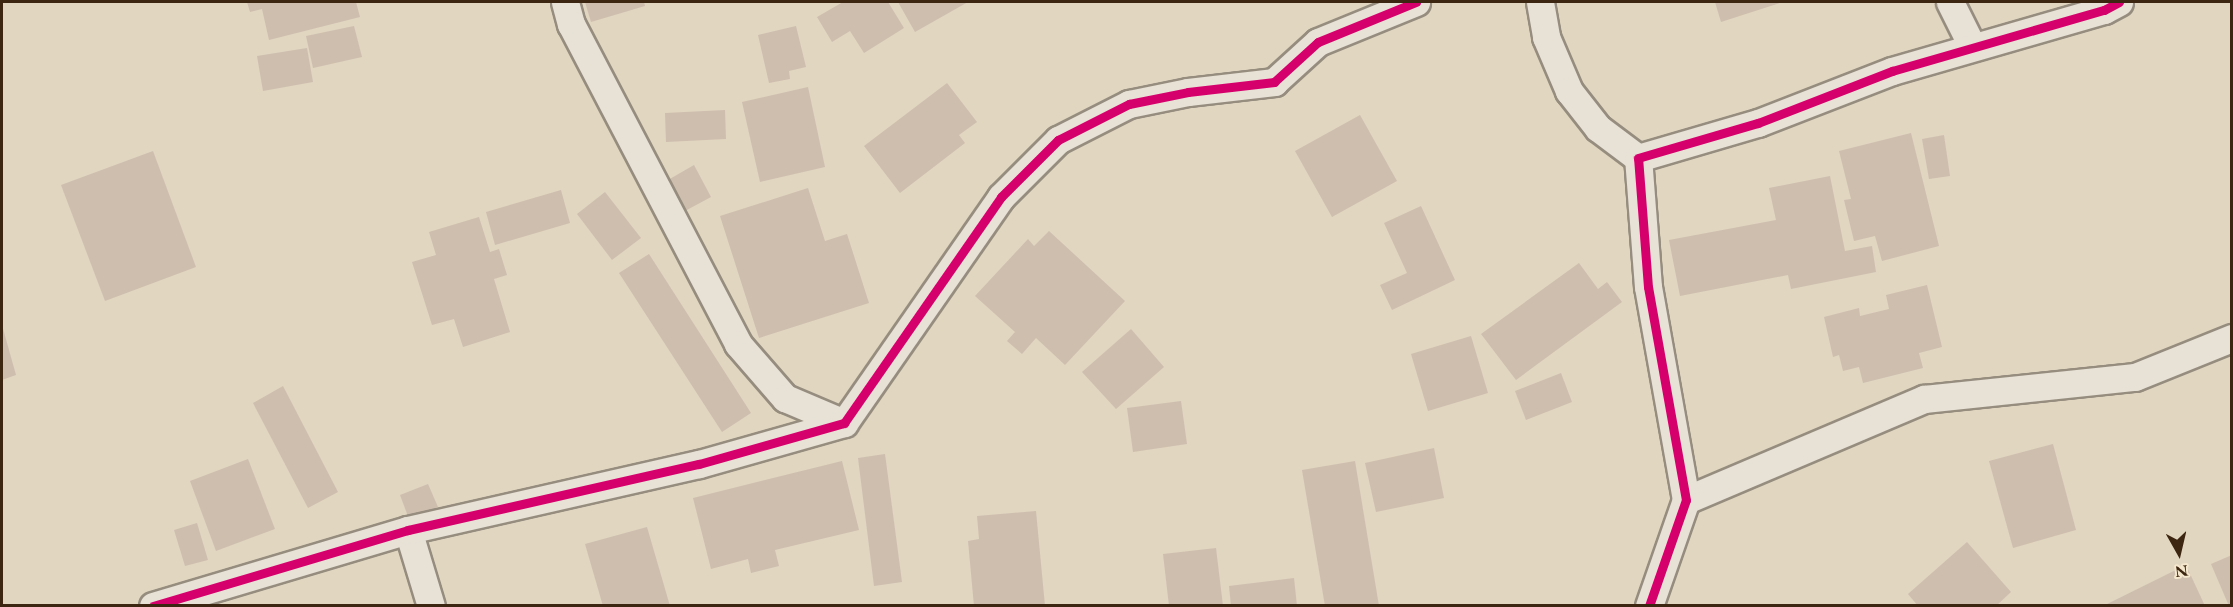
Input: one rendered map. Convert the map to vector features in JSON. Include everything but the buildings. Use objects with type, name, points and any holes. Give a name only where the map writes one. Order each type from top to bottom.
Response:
[{"type":"street","points":[[565,2],[571,24],[738,344],[785,398],[844,423]]},
{"type":"street","points":[[153,606],[408,530],[699,464],[844,423],[1001,197],[1058,140],[1129,104],[1188,92],[1274,82],[1318,42],[1416,2]]},
{"type":"street","points":[[1540,2],[1546,37],[1569,91],[1598,128],[1638,158],[1648,287],[1686,500],[1649,606]]},
{"type":"street","points":[[1950,2],[1972,46]]},
{"type":"street","points":[[1638,158],[1758,123],[1892,71],[2103,10],[2119,2]]},
{"type":"street","points":[[1686,500],[1924,399],[2135,377],[2232,338]]},
{"type":"street","points":[[408,530],[431,606]]},
{"type":"cycle path","points":[[153,606],[408,530],[699,464],[844,423],[1001,197],[1058,140],[1129,104],[1188,92],[1274,82],[1318,42],[1416,2]]},
{"type":"cycle path","points":[[1649,606],[1686,500],[1648,287],[1638,158],[1758,123],[1892,71],[2104,10],[2119,2]]}]
